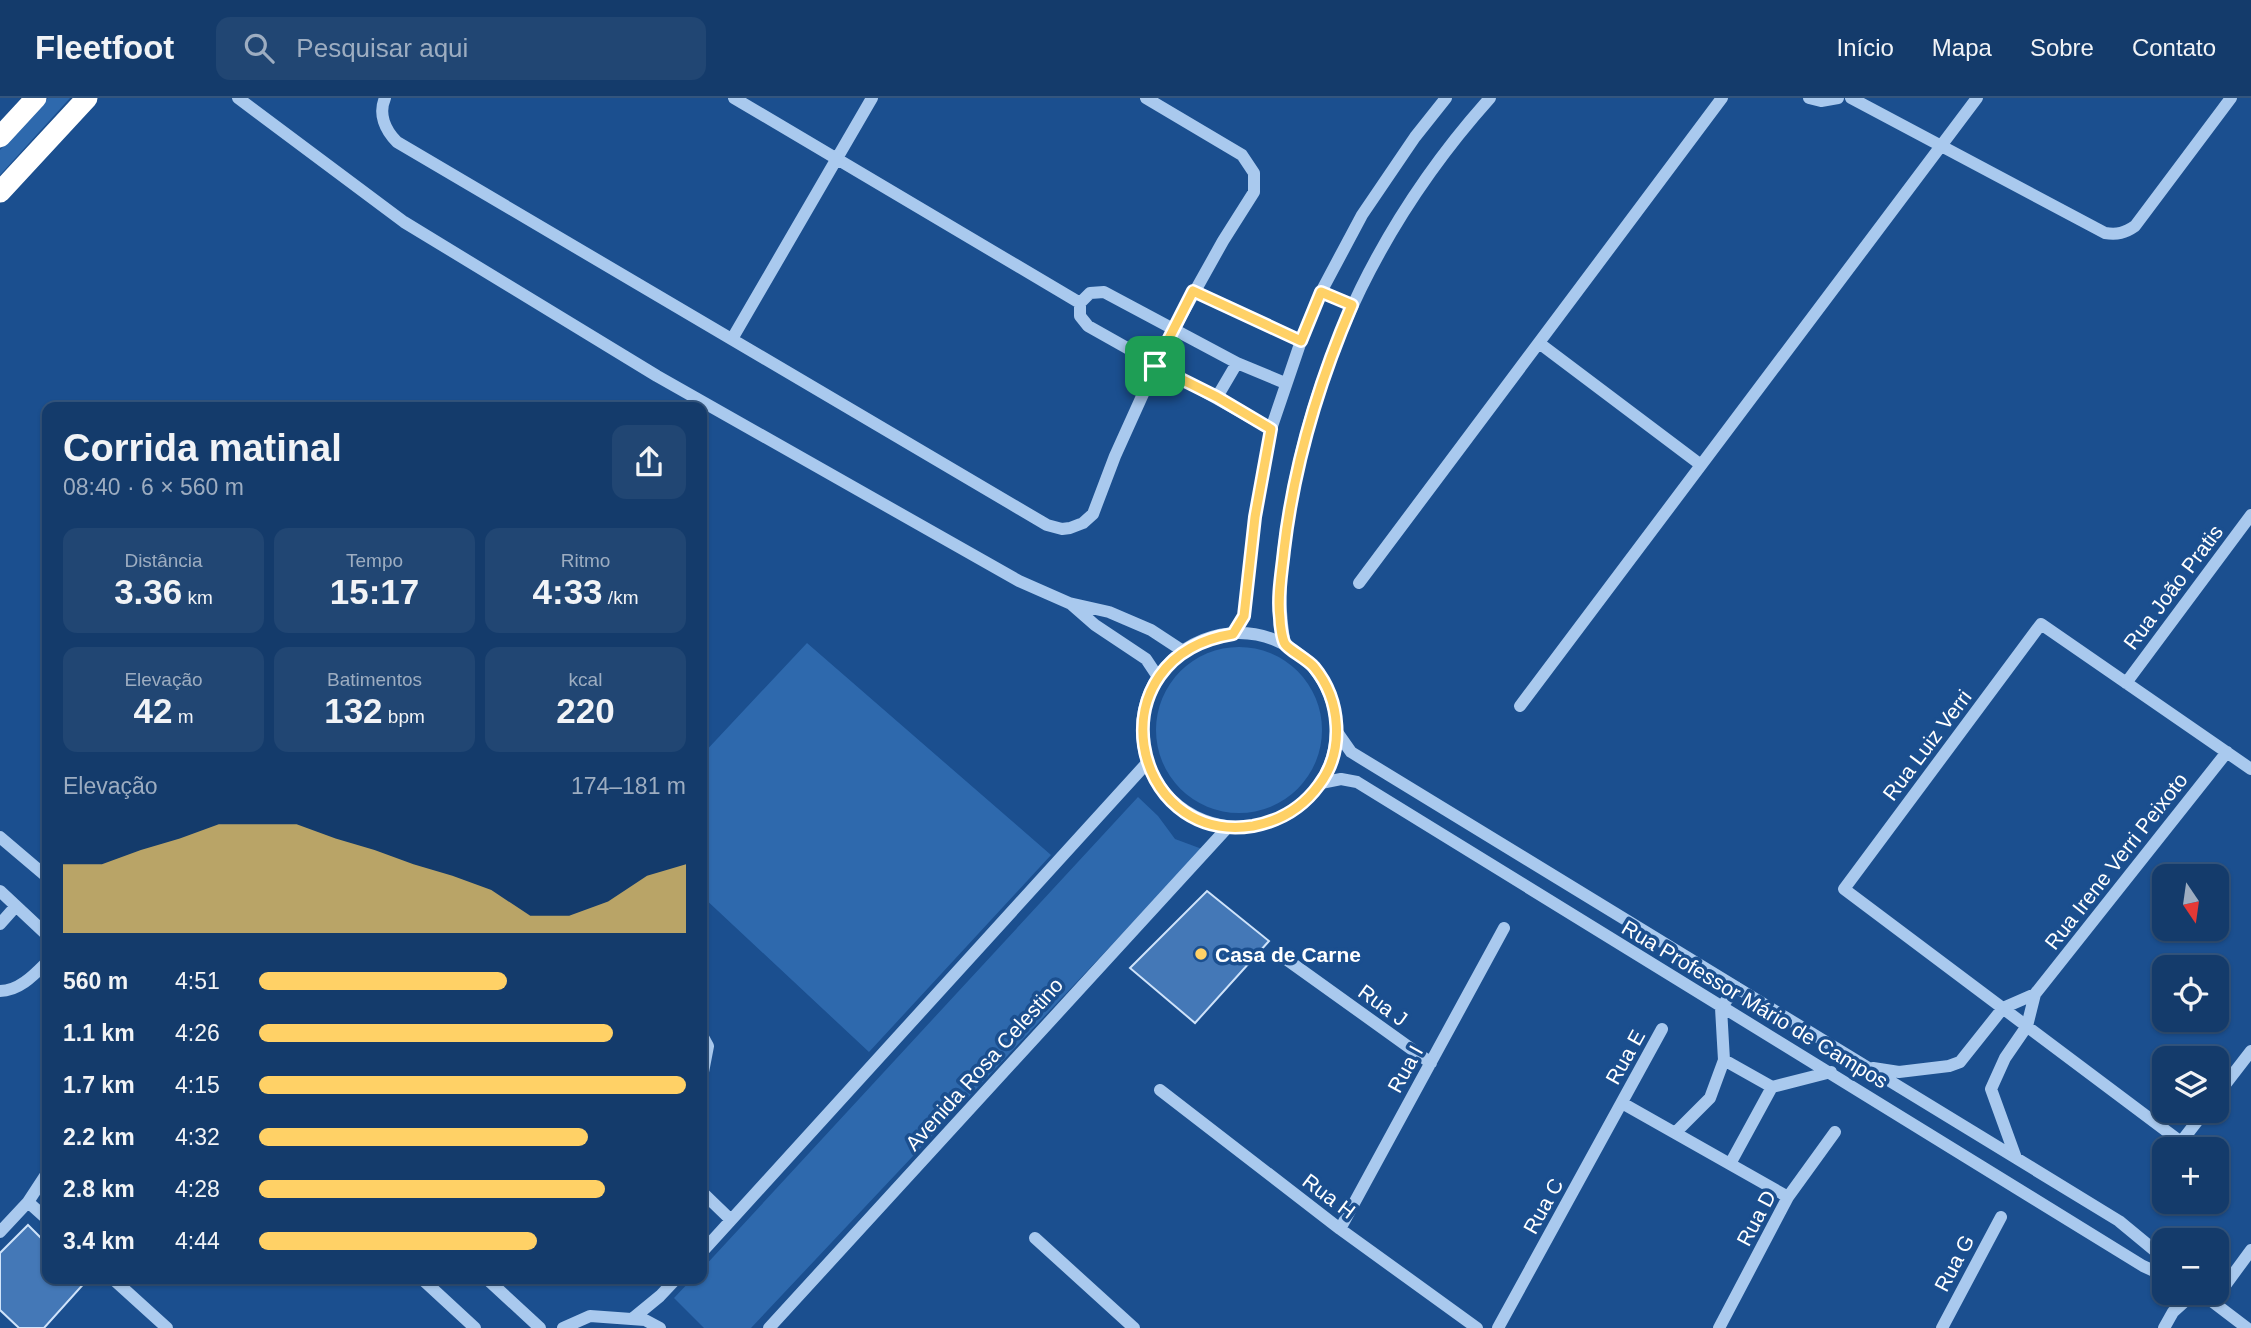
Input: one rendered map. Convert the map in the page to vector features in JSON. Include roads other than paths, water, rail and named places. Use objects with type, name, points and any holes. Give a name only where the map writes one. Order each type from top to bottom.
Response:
[{"type":"highway","points":[[0,137],[36,98]]},
{"type":"highway","points":[[0,192],[87,98]]},
{"type":"street","points":[[238,98],[404,222],[703,402]]},
{"type":"street","points":[[385,98],[383,121],[397,142],[1046,526],[1062,529],[1077,526],[1093,514],[1115,456],[1155,366],[1193,291],[1254,192],[1254,173],[1242,155],[1146,98]]},
{"type":"street","points":[[734,98],[1080,303]]},
{"type":"street","points":[[732,339],[872,98]]},
{"type":"street","points":[[1233,634],[1244,616],[1255,517],[1271,429],[1301,341],[1341,253],[1385,178],[1446,98]]},
{"type":"street","points":[[1285,644],[1279,617],[1282,570],[1296,475],[1319,388],[1352,305],[1384,244],[1441,156],[1490,98]]},
{"type":"street","points":[[1809,98],[1821,101],[1838,98]]},
{"type":"street","points":[[1851,98],[2105,233],[2121,234],[2135,226],[2231,98]]},
{"type":"street","points":[[1520,706],[1977,98]]},
{"type":"street","points":[[1359,583],[1716,100]]},
{"type":"street","points":[[1193,291],[1301,341]]},
{"type":"street","points":[[1271,429],[1088,327],[1080,316],[1080,303],[1090,293],[1104,292],[1237,363],[1285,383]]},
{"type":"street","points":[[1321,292],[1352,305]]},
{"type":"street","points":[[1539,343],[1701,465]]},
{"type":"street","points":[[1217,397],[1237,363]]},
{"type":"street","points":[[707,404],[1019,581],[1069,603],[1109,612],[1151,630],[1183,651]]},
{"type":"street","name":"Rua João Pratis","points":[[2126,683],[2251,515]]},
{"type":"street","points":[[1069,603],[1094,625],[1146,659],[1158,677]]},
{"type":"street","name":"Rua Luiz Verri","points":[[2003,1008],[1844,888],[2041,624],[2126,683]]},
{"type":"street","points":[[1251,634],[1285,644],[1300,654],[1323,681],[1331,697],[1337,732],[1329,767],[1321,783],[1296,809],[1264,824],[1228,827],[1194,816],[1178,806],[1155,779],[1147,763],[1143,746],[1143,719],[1149,693],[1158,677],[1183,651],[1215,636],[1251,634]]},
{"type":"street","points":[[2126,683],[2251,769]]},
{"type":"street","name":"Rua Professor Mário de Campos","points":[[1337,732],[1351,752],[2016,1157],[2119,1221],[2152,1248]]},
{"type":"street","name":"Rua Irene Verri Peixoto","points":[[2035,994],[2227,752]]},
{"type":"street","points":[[707,1246],[1147,763]]},
{"type":"street","name":"Rua Professor Mário de Campos","points":[[1321,783],[1341,779],[1357,782],[1721,1008],[1831,1072],[2152,1270]]},
{"type":"street","name":"Avenida Rosa Celestino","points":[[769,1328],[1228,827]]},
{"type":"street","points":[[0,837],[42,871]]},
{"type":"street","points":[[0,891],[42,930]]},
{"type":"street","points":[[0,924],[16,906]]},
{"type":"street","name":"Rua I","points":[[1340,1229],[1504,928]]},
{"type":"street","name":"Rua J","points":[[1279,954],[1430,1063]]},
{"type":"street","points":[[0,991],[9,991],[24,983],[42,967]]},
{"type":"street","points":[[1675,1133],[1710,1098],[1724,1060],[1721,1008],[1736,987]]},
{"type":"street","points":[[1868,1068],[1899,1072],[1949,1066],[1960,1062],[2003,1008],[2035,994]]},
{"type":"street","points":[[2016,1157],[1991,1089],[2005,1058],[2027,1026],[2035,994]]},
{"type":"street","points":[[2003,1008],[2152,1120]]},
{"type":"street","name":"Rua E","points":[[1622,1103],[1662,1029]]},
{"type":"street","points":[[2229,1079],[2251,1051]]},
{"type":"street","points":[[1724,1060],[1772,1087],[1831,1072]]},
{"type":"street","points":[[1730,1164],[1772,1087]]},
{"type":"street","name":"Rua H","points":[[1160,1090],[1340,1229],[1477,1328]]},
{"type":"street","points":[[1622,1103],[1788,1197]]},
{"type":"street","name":"Rua C","points":[[1498,1328],[1622,1103]]},
{"type":"street","points":[[2156,1123],[2181,1142],[2196,1123]]},
{"type":"street","name":"Rua D","points":[[1719,1328],[1788,1197],[1835,1132]]},
{"type":"street","points":[[0,1231],[28,1202],[42,1181]]},
{"type":"street","points":[[707,1197],[731,1220]]},
{"type":"street","points":[[28,1202],[42,1215]]},
{"type":"street","name":"Rua G","points":[[1942,1328],[2001,1217]]},
{"type":"street","points":[[1035,1238],[1134,1328]]},
{"type":"street","points":[[2229,1280],[2251,1250]]},
{"type":"street","points":[[119,1284],[167,1328]]},
{"type":"street","points":[[427,1284],[475,1328]]},
{"type":"street","points":[[492,1284],[540,1328]]},
{"type":"street","points":[[632,1319],[671,1284]]},
{"type":"street","points":[[2164,1328],[2173,1312],[2181,1305]]},
{"type":"street","points":[[2217,1305],[2247,1328]]},
{"type":"street","points":[[563,1328],[590,1316],[645,1320],[660,1328]]},
{"type":"place","name":"Casa de Carne","points":[[1201,954]]}]
